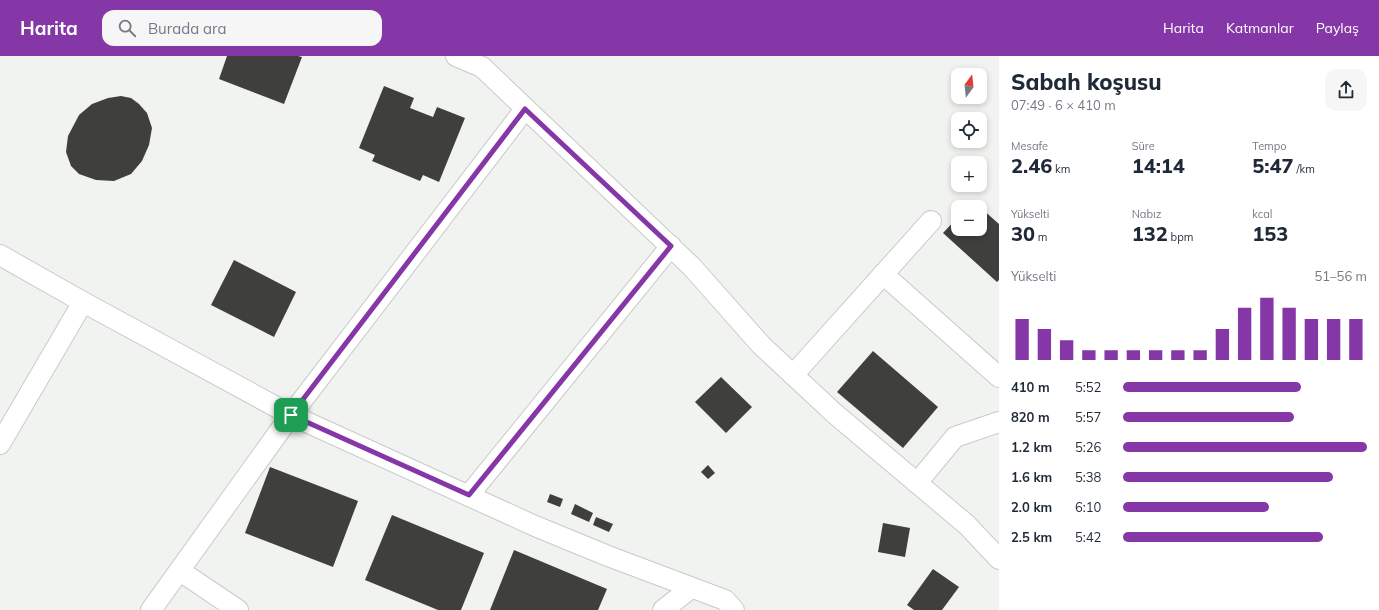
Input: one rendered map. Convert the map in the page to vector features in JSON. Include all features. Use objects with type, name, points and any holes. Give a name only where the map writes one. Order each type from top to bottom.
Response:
[{"type":"street","points":[[456,56],[482,67],[671,246],[692,267],[761,345],[834,413],[967,525],[999,559]]},
{"type":"street","points":[[151,610],[291,415],[525,109]]},
{"type":"street","points":[[793,375],[930,221]]},
{"type":"street","points":[[469,495],[671,246]]},
{"type":"street","points":[[0,255],[291,415],[535,526],[725,600],[734,610]]},
{"type":"street","points":[[883,274],[999,377]]},
{"type":"street","points":[[0,444],[83,302]]},
{"type":"street","points":[[917,483],[955,437],[999,422]]},
{"type":"street","points":[[180,571],[238,610]]},
{"type":"street","points":[[663,610],[691,588]]},
{"type":"building","points":[[227,56],[302,57],[284,104],[219,79]]},
{"type":"building","points":[[384,86],[414,98],[410,108],[433,117],[437,107],[465,118],[439,182],[423,175],[420,181],[372,161],[375,155],[359,148]]},
{"type":"building","points":[[121,96],[131,98],[139,104],[147,113],[152,128],[149,145],[142,161],[131,174],[114,181],[96,180],[79,174],[71,166],[66,152],[68,136],[79,115],[92,104],[108,98]]},
{"type":"building","points":[[987,213],[999,224],[999,280],[997,282],[943,233],[951,224],[951,236],[987,236]]},
{"type":"building","points":[[234,260],[296,292],[274,337],[211,305]]},
{"type":"building","points":[[873,351],[938,407],[903,448],[837,392]]},
{"type":"building","points":[[721,377],[752,407],[726,433],[695,402]]},
{"type":"building","points":[[708,465],[715,473],[708,479],[701,472]]},
{"type":"building","points":[[270,467],[358,501],[333,567],[245,533]]},
{"type":"building","points":[[550,494],[563,499],[560,507],[547,502]]},
{"type":"building","points":[[575,504],[593,513],[589,522],[571,514]]},
{"type":"building","points":[[392,515],[484,553],[461,610],[438,610],[365,580]]},
{"type":"building","points":[[596,517],[613,524],[609,532],[593,525]]},
{"type":"building","points":[[883,523],[910,528],[905,557],[878,552]]},
{"type":"building","points":[[514,550],[607,589],[598,610],[490,610]]},
{"type":"building","points":[[933,569],[959,587],[942,610],[914,610],[907,605]]},
{"type":"route","points":[[525,109],[671,246],[469,495],[291,415],[525,109]]}]
